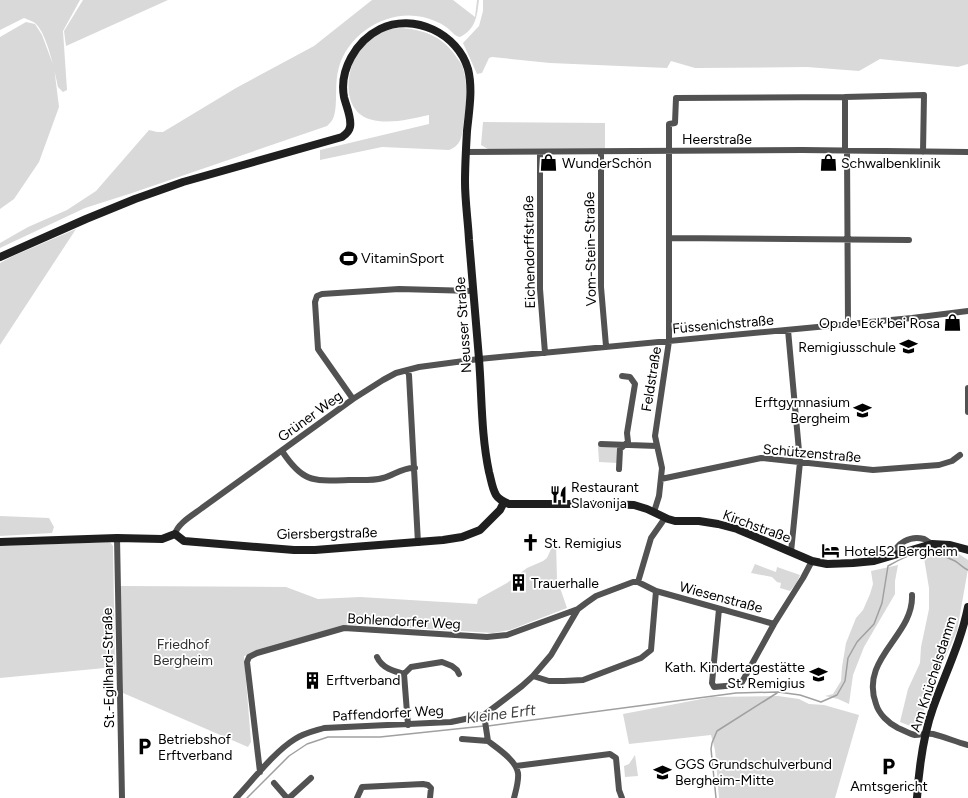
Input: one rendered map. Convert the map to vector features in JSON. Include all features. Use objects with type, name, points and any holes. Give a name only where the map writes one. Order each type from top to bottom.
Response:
[{"type":"main road","name":"Neusser Straße","points":[[0,257],[86,219],[148,194],[183,182],[342,138],[348,132],[351,125],[344,90],[346,67],[352,56],[365,39],[381,28],[391,25],[416,24],[434,29],[456,47],[464,59],[468,70],[471,92],[465,152],[466,196],[479,359],[484,449],[492,485],[496,495],[504,502]]},
{"type":"main road","name":"Giersbergstraße","points":[[175,534],[184,541],[294,550],[418,543],[462,537],[480,530],[500,510],[504,502]]},
{"type":"main road","name":"Kirchstraße","points":[[504,502],[510,504],[634,505],[675,521],[699,521],[737,529],[791,552],[828,564],[874,561],[932,544],[950,545],[968,550]]},
{"type":"main road","points":[[0,542],[117,538],[162,539],[175,534]]},
{"type":"main road","name":"Am Knüchelsdamm","points":[[917,798],[926,734],[933,708],[958,645],[968,606]]},
{"type":"street","points":[[848,324],[845,97],[924,94],[923,152]]},
{"type":"street","name":"Feldstraße","points":[[654,512],[659,496],[662,468],[654,436],[669,341],[669,151],[670,124],[675,123],[676,98],[845,97]]},
{"type":"street","name":"Heerstraße","points":[[465,152],[968,152]]},
{"type":"street","name":"Eichendorffstraße","points":[[540,152],[540,289],[545,353]]},
{"type":"street","name":"Vom-Stein-Straße","points":[[601,152],[601,288],[606,346]]},
{"type":"street","points":[[670,238],[910,240]]},
{"type":"street","points":[[353,399],[318,349],[315,302],[316,296],[322,294],[399,289],[473,291]]},
{"type":"street","name":"Füssenichstraße","points":[[479,359],[912,318],[968,311]]},
{"type":"street","points":[[788,330],[800,462],[791,552]]},
{"type":"street","name":"Grüner Weg","points":[[175,534],[176,530],[181,524],[353,399],[383,380],[407,370],[419,367],[479,359]]},
{"type":"street","points":[[407,370],[409,375],[418,543]]},
{"type":"street","points":[[619,470],[620,449],[628,442],[635,384],[630,377],[622,376]]},
{"type":"street","points":[[968,388],[968,412]]},
{"type":"street","points":[[601,444],[657,446]]},
{"type":"street","points":[[282,451],[297,471],[306,477],[316,480],[382,478],[395,474],[406,467],[414,468]]},
{"type":"street","name":"Schützenstraße","points":[[661,479],[761,458],[873,470],[940,464],[952,461],[960,455]]},
{"type":"street","points":[[638,582],[650,538],[665,518]]},
{"type":"street","name":"St.-Egilhard-Straße","points":[[117,538],[122,798]]},
{"type":"street","name":"Wiesenstraße","points":[[638,582],[656,591],[774,624],[803,578],[812,560]]},
{"type":"street","name":"Paffendorfer Weg","points":[[236,798],[285,746],[305,734],[324,728],[408,725],[484,718],[533,676],[551,655],[578,610],[596,596],[627,584],[638,582]]},
{"type":"street","points":[[533,676],[549,681],[583,680],[642,658],[651,650],[656,591]]},
{"type":"street","points":[[912,595],[911,604],[901,629],[878,663],[874,672],[873,688],[875,701],[882,715],[896,727],[914,735],[931,734],[968,745]]},
{"type":"street","points":[[719,609],[712,683],[714,687],[737,685],[742,682],[774,624]]},
{"type":"street","name":"Bohlendorfer Weg","points":[[260,772],[247,662],[249,657],[257,653],[344,628],[487,637],[502,636],[578,610]]},
{"type":"street","points":[[377,657],[383,666],[404,674]]},
{"type":"street","points":[[408,725],[404,674],[411,667],[442,662],[452,666],[459,674]]},
{"type":"street","points":[[484,718],[487,738],[516,766],[518,780],[514,798]]},
{"type":"street","points":[[462,739],[487,738]]},
{"type":"street","points":[[516,766],[610,754],[616,758],[619,790],[622,798]]},
{"type":"street","points":[[274,783],[288,798],[311,778]]},
{"type":"street","points":[[357,798],[362,787],[423,784],[428,785],[431,788],[430,798]]},
{"type":"green space","points":[[0,0],[80,0],[63,31],[67,90],[63,92],[58,87],[47,44],[35,23],[24,18],[0,30]]},
{"type":"green space","points":[[83,0],[168,0],[66,46],[64,31]]},
{"type":"green space","points":[[372,0],[453,0],[475,17],[477,0],[479,0],[473,26],[460,37],[435,21],[409,15],[383,20],[360,34],[344,55],[339,67],[335,111],[333,119],[327,126],[85,208],[0,248],[0,243],[28,227],[67,210],[96,191],[149,130],[163,132],[236,88],[314,46]]},
{"type":"green space","points":[[483,0],[968,0],[968,64],[958,67],[880,59],[859,71],[807,67],[695,68],[671,61],[667,68],[550,63],[492,57],[489,58],[482,73],[477,74],[463,43],[479,26],[483,11]]},
{"type":"green space","points":[[26,22],[35,24],[42,35],[54,67],[59,107],[39,162],[14,199],[0,209],[0,37]]},
{"type":"green space","points":[[400,28],[424,32],[438,38],[450,48],[462,65],[466,85],[466,100],[462,134],[459,142],[454,148],[449,150],[382,147],[320,160],[320,150],[429,124],[429,115],[407,120],[392,121],[377,121],[369,119],[359,113],[353,105],[349,95],[348,84],[353,62],[364,44],[372,37],[380,33]]},
{"type":"green space","points":[[483,122],[605,123],[605,150],[488,149],[481,145]]},
{"type":"green space","points":[[76,229],[0,345],[0,263]]},
{"type":"green space","points":[[598,446],[617,447],[618,463],[599,462]]},
{"type":"green space","points":[[0,516],[49,518],[54,527],[52,533],[0,536]]},
{"type":"green space","points":[[110,542],[113,546],[115,667],[0,678],[0,546]]},
{"type":"green space","name":"Friedhof Bergheim","points":[[556,543],[557,579],[567,608],[510,630],[493,633],[348,625],[244,656],[251,742],[248,747],[123,693],[120,586],[286,587],[318,599],[360,597],[477,604],[478,599],[507,583],[527,568],[547,558],[551,549]]},
{"type":"green space","points":[[950,548],[968,560],[968,569],[957,631],[929,694],[918,729],[900,722],[908,689],[920,663],[921,647],[929,609],[929,588],[923,552],[932,549]]},
{"type":"green space","points":[[755,564],[776,572],[777,567],[800,575],[796,584],[790,591],[780,588],[781,583],[777,582],[772,577],[751,573]]},
{"type":"green space","points":[[898,565],[895,581],[895,594],[864,647],[853,675],[849,704],[838,699],[825,696],[833,694],[841,681],[846,643],[856,618],[863,610],[873,584],[871,571]]},
{"type":"green space","points":[[778,696],[799,699],[809,704],[824,705],[859,715],[835,798],[719,798],[715,750],[711,735],[629,744],[623,714],[712,697]]},
{"type":"green space","points":[[635,755],[638,776],[625,777],[624,766],[629,764]]},
{"type":"waterway","name":"Kleine Erft","points":[[488,726],[736,693],[778,692],[800,695],[821,702],[837,695],[845,681],[848,658],[857,642],[874,624],[882,603],[888,566],[913,554],[928,552],[955,561],[968,570]]},
{"type":"waterway","name":"Kleine Erft","points":[[716,798],[711,749],[717,731],[777,693]]},
{"type":"waterway","name":"Kleine Erft","points":[[247,798],[289,756],[307,744],[328,737],[380,737],[484,726]]},
{"type":"place","name":"WunderSchön","points":[[549,163]]},
{"type":"place","name":"Schwalbenklinik","points":[[828,163]]},
{"type":"place","name":"VitaminSport","points":[[348,258]]},
{"type":"place","name":"Op de Eck bei Rosa","points":[[953,323]]},
{"type":"place","name":"Remigiusschule","points":[[909,347]]},
{"type":"place","name":"Erftgymnasium Bergheim","points":[[863,410]]},
{"type":"place","name":"Restaurant Slavonija","points":[[558,495]]},
{"type":"place","name":"St. Remigius","points":[[531,543]]},
{"type":"place","name":"Hotel52 Bergheim","points":[[831,551]]},
{"type":"place","name":"Trauerhalle","points":[[518,583]]},
{"type":"place","name":"Kath. Kindertagestätte St. Remigius","points":[[818,675]]},
{"type":"place","name":"Erftverband","points":[[313,680]]},
{"type":"place","name":"Betriebshof Erftverband","points":[[145,747]]},
{"type":"place","name":"Amtsgericht","points":[[889,766]]},
{"type":"place","name":"GGS Grundschulverbund Bergheim-Mitte","points":[[662,772]]}]
